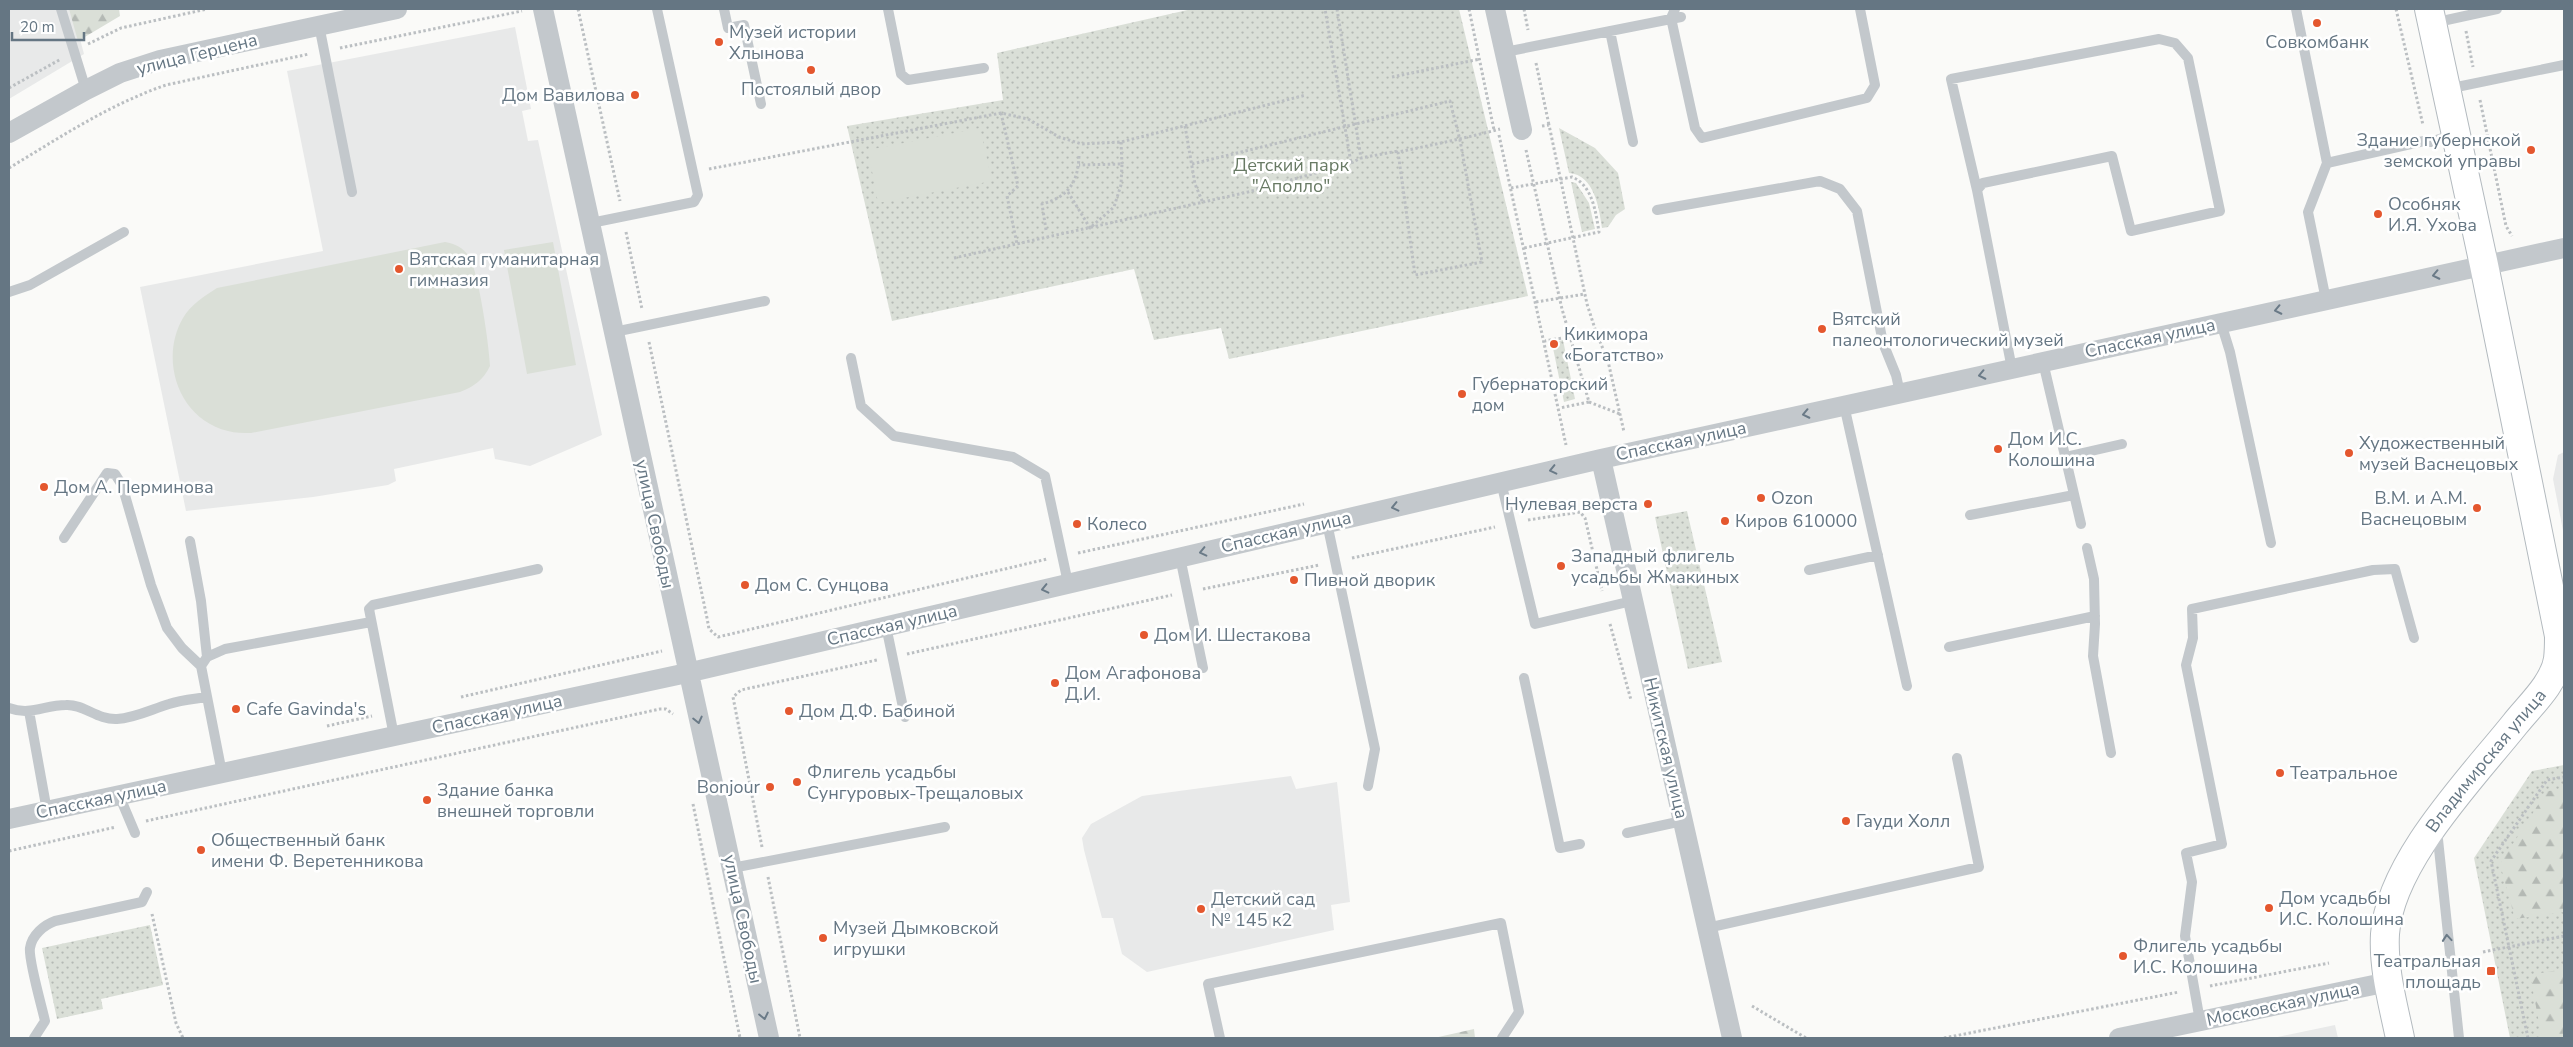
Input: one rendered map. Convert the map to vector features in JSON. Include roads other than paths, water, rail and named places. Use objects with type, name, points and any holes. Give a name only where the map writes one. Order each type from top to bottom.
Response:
[{"type":"main road","name":"Владимирская улица","points":[[2400,1038],[2388,982],[2385,933],[2391,903],[2412,859],[2436,822],[2546,686],[2558,659],[2559,636],[2484,265],[2443,138],[2446,90],[2430,16]]},
{"type":"street","name":"улица Герцена","points":[[9,133],[120,73],[160,60],[397,9]]},
{"type":"street","name":"улица Свободы","points":[[544,9],[687,673],[769,1038]]},
{"type":"street","points":[[1495,9],[1521,127]]},
{"type":"street","name":"Спасская улица","points":[[9,819],[687,673],[1601,458],[2564,248]]},
{"type":"street","name":"Никитская улица","points":[[1601,458],[1732,1038]]},
{"type":"street","name":"Московская улица","points":[[2118,1038],[2388,982]]},
{"type":"lane","points":[[62,9],[86,90]]},
{"type":"lane","points":[[591,223],[694,202],[698,195],[657,9]]},
{"type":"lane","points":[[724,9],[728,28],[744,25],[761,104]]},
{"type":"lane","points":[[888,9],[901,74],[908,80],[984,68]]},
{"type":"lane","points":[[1505,52],[1610,31],[1675,15],[1695,128],[1702,138],[1867,98],[1874,85],[1860,9]]},
{"type":"lane","points":[[2296,9],[2327,163],[2308,212],[2326,300]]},
{"type":"lane","points":[[2430,16],[2497,9]]},
{"type":"lane","points":[[319,25],[352,192]]},
{"type":"lane","points":[[1610,31],[1633,142]]},
{"type":"lane","points":[[1977,190],[1983,183],[2112,156],[2131,231],[2220,211],[2188,58],[2175,43],[2159,39],[1951,79],[1977,190],[2012,368]]},
{"type":"lane","points":[[2446,90],[2564,65]]},
{"type":"lane","points":[[2327,163],[2443,138]]},
{"type":"lane","points":[[1657,210],[1820,181],[1840,189],[1857,211],[1883,343],[1896,375],[1900,393]]},
{"type":"lane","points":[[9,292],[30,285],[124,232]]},
{"type":"lane","points":[[614,332],[765,301]]},
{"type":"lane","points":[[2221,323],[2230,352],[2271,543]]},
{"type":"lane","points":[[851,358],[861,406],[894,436],[1013,457],[1045,476],[1068,583]]},
{"type":"lane","points":[[2043,362],[2081,524]]},
{"type":"lane","points":[[1844,405],[1907,686]]},
{"type":"lane","points":[[2065,457],[2122,444]]},
{"type":"lane","points":[[64,538],[107,474],[115,474],[122,485],[151,585],[167,628],[182,648],[201,666],[222,773]]},
{"type":"lane","points":[[1501,482],[1535,624],[1632,601]]},
{"type":"lane","points":[[1970,515],[2074,495]]},
{"type":"lane","points":[[1327,523],[1375,749],[1368,786]]},
{"type":"lane","points":[[190,541],[201,601],[207,657]]},
{"type":"lane","points":[[2087,548],[2094,579],[2093,656],[2111,753]]},
{"type":"lane","points":[[1809,570],[1878,555]]},
{"type":"lane","points":[[1180,557],[1203,668]]},
{"type":"lane","points":[[394,736],[369,609],[373,605],[538,569]]},
{"type":"lane","points":[[2200,1021],[2185,936],[2192,882],[2186,853],[2222,844],[2186,665],[2193,638],[2192,609],[2373,570],[2395,569],[2414,638]]},
{"type":"lane","points":[[1949,647],[2095,616]]},
{"type":"lane","points":[[201,666],[207,657],[225,649],[371,622]]},
{"type":"lane","points":[[886,626],[905,716]]},
{"type":"lane","points":[[1524,678],[1560,848],[1580,844]]},
{"type":"lane","points":[[9,708],[22,712],[71,705],[77,706],[98,717],[116,719],[141,714],[171,703],[207,697]]},
{"type":"lane","points":[[29,711],[47,811]]},
{"type":"lane","points":[[1707,928],[1979,867],[1956,758]]},
{"type":"lane","points":[[120,795],[133,829]]},
{"type":"lane","points":[[1627,833],[1682,821]]},
{"type":"lane","points":[[2436,822],[2458,1038]]},
{"type":"lane","points":[[732,868],[945,827]]},
{"type":"lane","points":[[34,1038],[45,1021],[30,949],[38,932],[45,925],[55,921],[142,902],[146,894]]},
{"type":"lane","points":[[1220,1038],[1208,984],[1501,924],[1519,1012],[1502,1038]]},
{"type":"place","name":"Совкомбанк","points":[[2317,23]]},
{"type":"place","name":"Музей истории Хлынова","points":[[719,42]]},
{"type":"place","name":"Постоялый двор","points":[[811,70]]},
{"type":"place","name":"Дом Вавилова","points":[[635,95]]},
{"type":"place","name":"Здание губернской земской управы","points":[[2531,150]]},
{"type":"place","name":"Особняк И.Я. Ухова","points":[[2378,214]]},
{"type":"place","name":"Вятская гуманитарная гимназия","points":[[399,269]]},
{"type":"place","name":"Вятский палеонтологический музей","points":[[1822,329]]},
{"type":"place","name":"Кикимора «Богатство»","points":[[1554,344]]},
{"type":"place","name":"Губернаторский дом","points":[[1462,394]]},
{"type":"place","name":"Дом И.С. Колошина","points":[[1998,449]]},
{"type":"place","name":"Художественный музей Васнецовых","points":[[2349,453]]},
{"type":"place","name":"Дом А. Перминова","points":[[44,487]]},
{"type":"place","name":"Ozon","points":[[1761,498]]},
{"type":"place","name":"Нулевая верста","points":[[1648,504]]},
{"type":"place","name":"В.М. и А.М. Васнецовым","points":[[2477,508]]},
{"type":"place","name":"Киров 610000","points":[[1725,521]]},
{"type":"place","name":"Колесо","points":[[1077,524]]},
{"type":"place","name":"Западный флигель усадьбы Жмакиных","points":[[1561,566]]},
{"type":"place","name":"Пивной дворик","points":[[1294,580]]},
{"type":"place","name":"Дом С. Сунцова","points":[[745,585]]},
{"type":"place","name":"Дом И. Шестакова","points":[[1144,635]]},
{"type":"place","name":"Дом Агафонова Д.И.","points":[[1055,683]]},
{"type":"place","name":"Cafe Gavinda's","points":[[236,709]]},
{"type":"place","name":"Дом Д.Ф. Бабиной","points":[[789,711]]},
{"type":"place","name":"Театральное","points":[[2280,773]]},
{"type":"place","name":"Флигель усадьбы Сунгуровых-Трещаловых","points":[[797,782]]},
{"type":"place","name":"Bonjour","points":[[770,787]]},
{"type":"place","name":"Здание банка внешней торговли","points":[[427,800]]},
{"type":"place","name":"Гауди Холл","points":[[1846,821]]},
{"type":"place","name":"Общественный банк имени Ф. Веретенникова","points":[[201,850]]},
{"type":"place","name":"Дом усадьбы И.С. Колошина","points":[[2269,908]]},
{"type":"place","name":"Детский сад № 145 к2","points":[[1201,909]]},
{"type":"place","name":"Музей Дымковской игрушки","points":[[823,938]]},
{"type":"place","name":"Флигель усадьбы И.С. Колошина","points":[[2123,956]]},
{"type":"place","name":"Театральная площадь","points":[[2491,971]]},
{"type":"park label","name":"Детский парк \"Аполло\"","points":[[1291,175]]}]
